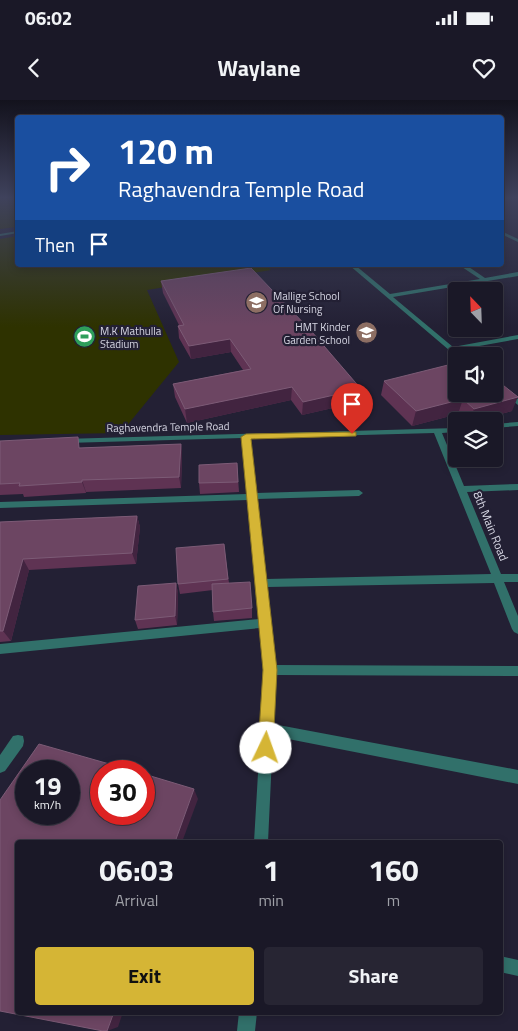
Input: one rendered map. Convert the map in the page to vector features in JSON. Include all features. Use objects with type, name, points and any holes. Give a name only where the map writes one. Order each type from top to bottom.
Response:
[{"type":"street","points":[[354,267],[449,347]]},
{"type":"street","points":[[465,267],[485,280]]},
{"type":"street","points":[[389,296],[518,274]]},
{"type":"street","points":[[462,347],[518,337]]},
{"type":"street","points":[[503,390],[518,403]]},
{"type":"street","points":[[503,426],[517,426]]},
{"type":"street","name":"Raghavendra Temple Road","points":[[59,441],[448,431]]},
{"type":"street","name":"8th Main Road","points":[[438,432],[463,489],[518,629]]},
{"type":"street","points":[[246,437],[270,670],[261,840]]},
{"type":"street","points":[[463,489],[518,487]]},
{"type":"street","points":[[0,505],[359,493]]},
{"type":"street","points":[[260,583],[518,578]]},
{"type":"street","points":[[0,649],[264,623]]},
{"type":"street","points":[[270,670],[518,671]]},
{"type":"street","points":[[267,729],[518,777]]},
{"type":"street","points":[[0,766],[18,741]]},
{"type":"street","points":[[503,965],[518,968]]},
{"type":"street","points":[[246,1031],[248,1015]]},
{"type":"green space","name":"M.K Mathulla Stadium","points":[[0,240],[15,240],[15,267],[268,267],[271,270],[147,290],[179,362],[121,433],[0,435]]},
{"type":"building","points":[[251,268],[312,332],[361,389],[303,402],[292,387],[185,409],[173,384],[251,369],[230,339],[189,346],[178,326],[184,325],[161,281]]},
{"type":"building","points":[[448,365],[448,402],[451,402],[416,411],[384,381]]},
{"type":"building","points":[[503,385],[518,397],[503,401]]},
{"type":"building","points":[[466,402],[500,402],[474,409]]},
{"type":"building","points":[[78,437],[79,448],[181,444],[179,477],[82,480],[82,482],[19,486],[20,483],[0,484],[0,441]]},
{"type":"building","points":[[237,463],[238,482],[199,483],[199,465]]},
{"type":"building","points":[[137,516],[132,553],[23,559],[3,631],[0,631],[0,522]]},
{"type":"building","points":[[224,544],[228,579],[178,584],[176,548]]},
{"type":"building","points":[[250,582],[252,608],[213,612],[212,584]]},
{"type":"building","points":[[176,583],[175,616],[135,620],[138,586]]},
{"type":"building","points":[[39,744],[95,760],[90,760],[90,825],[155,825],[155,777],[194,789],[176,840],[15,840],[15,1014],[0,1011],[0,800],[15,778],[15,825],[80,825],[80,760],[28,760]]},
{"type":"building","points":[[21,1015],[113,1015],[107,1031],[103,1031]]},
{"type":"place","name":"Mallige School Of Nursing","points":[[257,302]]},
{"type":"place","name":"HMT Kinder Garden School","points":[[366,333]]},
{"type":"place","name":"M.K Mathulla Stadium","points":[[84,337]]},
{"type":"route","points":[[266,748],[270,670],[246,437],[352,434]]}]
